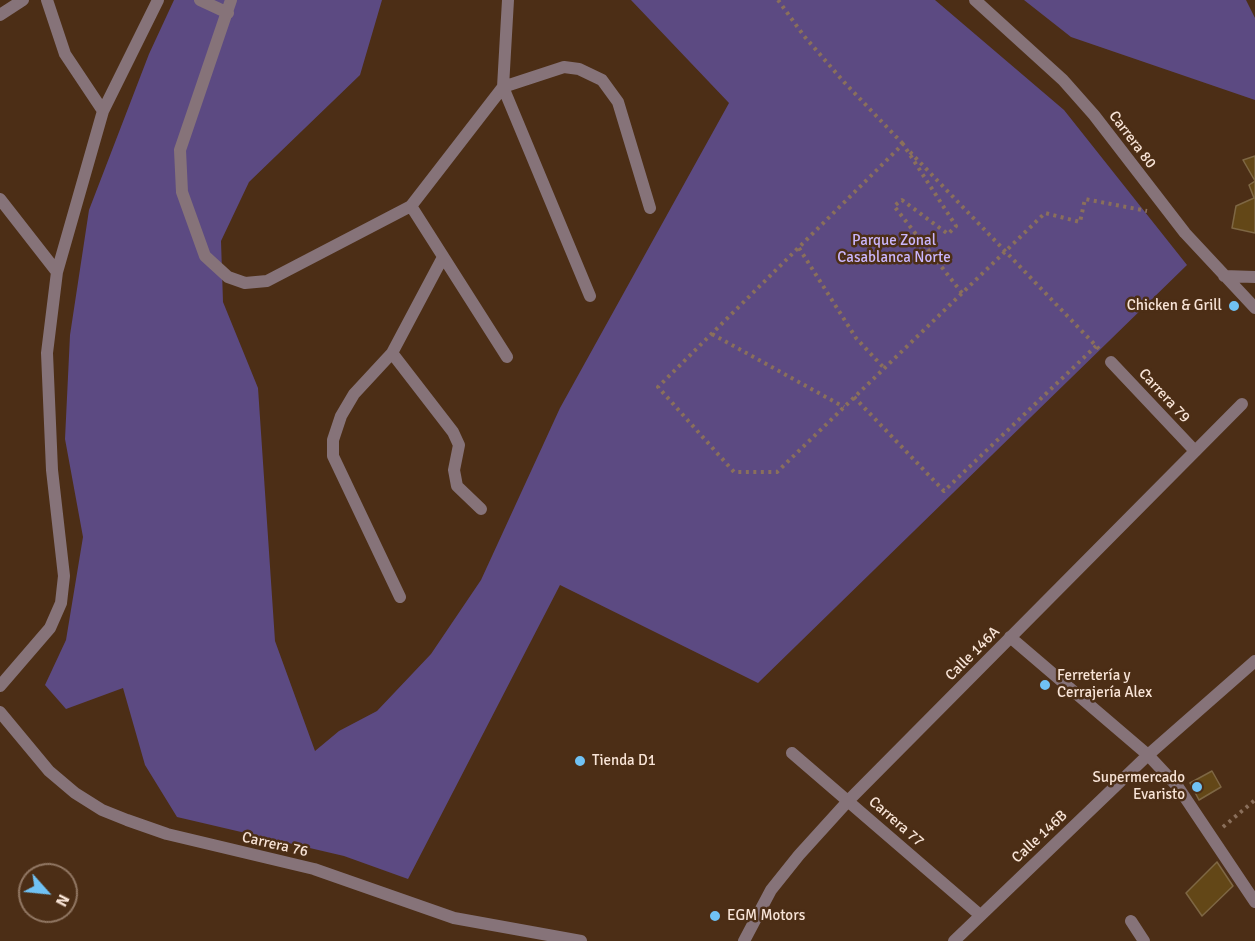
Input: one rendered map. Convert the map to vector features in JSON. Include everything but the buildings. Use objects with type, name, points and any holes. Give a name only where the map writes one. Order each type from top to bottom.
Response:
[{"type":"street","points":[[0,15],[22,0]]},
{"type":"street","points":[[47,0],[65,54],[103,111]]},
{"type":"street","points":[[0,686],[50,628],[61,603],[64,576],[52,470],[47,353],[57,272],[103,111],[158,0]]},
{"type":"street","points":[[200,0],[228,13]]},
{"type":"street","points":[[231,0],[180,150],[182,192],[205,256],[228,277],[246,283],[267,281],[411,206],[503,87],[564,67],[579,69],[602,80],[618,102],[650,208]]},
{"type":"street","points":[[508,0],[503,87],[590,296]]},
{"type":"street","name":"Carrera 80","points":[[975,0],[1063,80],[1094,115],[1170,215],[1255,308]]},
{"type":"street","points":[[0,199],[57,272]]},
{"type":"street","points":[[411,206],[507,357]]},
{"type":"street","points":[[400,597],[333,456],[333,440],[340,416],[354,394],[392,353],[443,257]]},
{"type":"street","points":[[1224,276],[1254,277]]},
{"type":"street","points":[[392,353],[453,432],[459,445],[454,470],[457,486],[481,509]]},
{"type":"street","name":"Carrera 79","points":[[1111,362],[1195,451]]},
{"type":"street","name":"Calle 146A","points":[[744,941],[771,890],[848,801],[1242,404]]},
{"type":"street","points":[[1010,638],[1148,755],[1178,787],[1255,902]]},
{"type":"street","name":"Calle 146B","points":[[954,941],[1148,755],[1255,661]]},
{"type":"street","name":"Carrera 76","points":[[0,712],[49,771],[75,793],[102,810],[166,834],[314,870],[454,918],[581,941]]},
{"type":"street","name":"Carrera 77","points":[[792,753],[980,915]]},
{"type":"street","points":[[1131,921],[1144,941]]},
{"type":"path","points":[[778,0],[811,44],[1111,362]]},
{"type":"path","points":[[903,144],[658,387],[734,472],[777,472],[1045,213],[1080,222],[1085,199],[1170,215]]},
{"type":"path","points":[[903,144],[956,226],[948,234],[902,200],[894,206],[962,293]]},
{"type":"path","points":[[798,248],[856,338],[884,369]]},
{"type":"path","points":[[712,333],[844,407]]},
{"type":"path","points":[[855,397],[944,491],[1096,346]]},
{"type":"path","points":[[1211,838],[1255,800]]},
{"type":"green space","name":"Parque Zonal Casablanca Norte","points":[[174,0],[382,0],[360,75],[249,182],[221,241],[223,302],[258,388],[275,641],[315,751],[339,731],[377,711],[431,654],[481,580],[560,408],[729,103],[631,0],[935,0],[1064,110],[1187,265],[758,683],[560,585],[408,879],[344,856],[177,817],[145,765],[123,688],[66,709],[45,685],[66,640],[83,537],[65,439],[70,335],[89,210],[149,54]]},
{"type":"green space","points":[[1024,0],[1246,0],[1255,18],[1255,100],[1071,37]]},
{"type":"place","name":"Chicken & Grill","points":[[1234,306]]},
{"type":"place","name":"Ferretería y Cerrajería Alex","points":[[1045,685]]},
{"type":"place","name":"Tienda D1","points":[[580,761]]},
{"type":"place","name":"Supermercado Evaristo","points":[[1197,787]]},
{"type":"place","name":"EGM Motors","points":[[715,916]]}]
